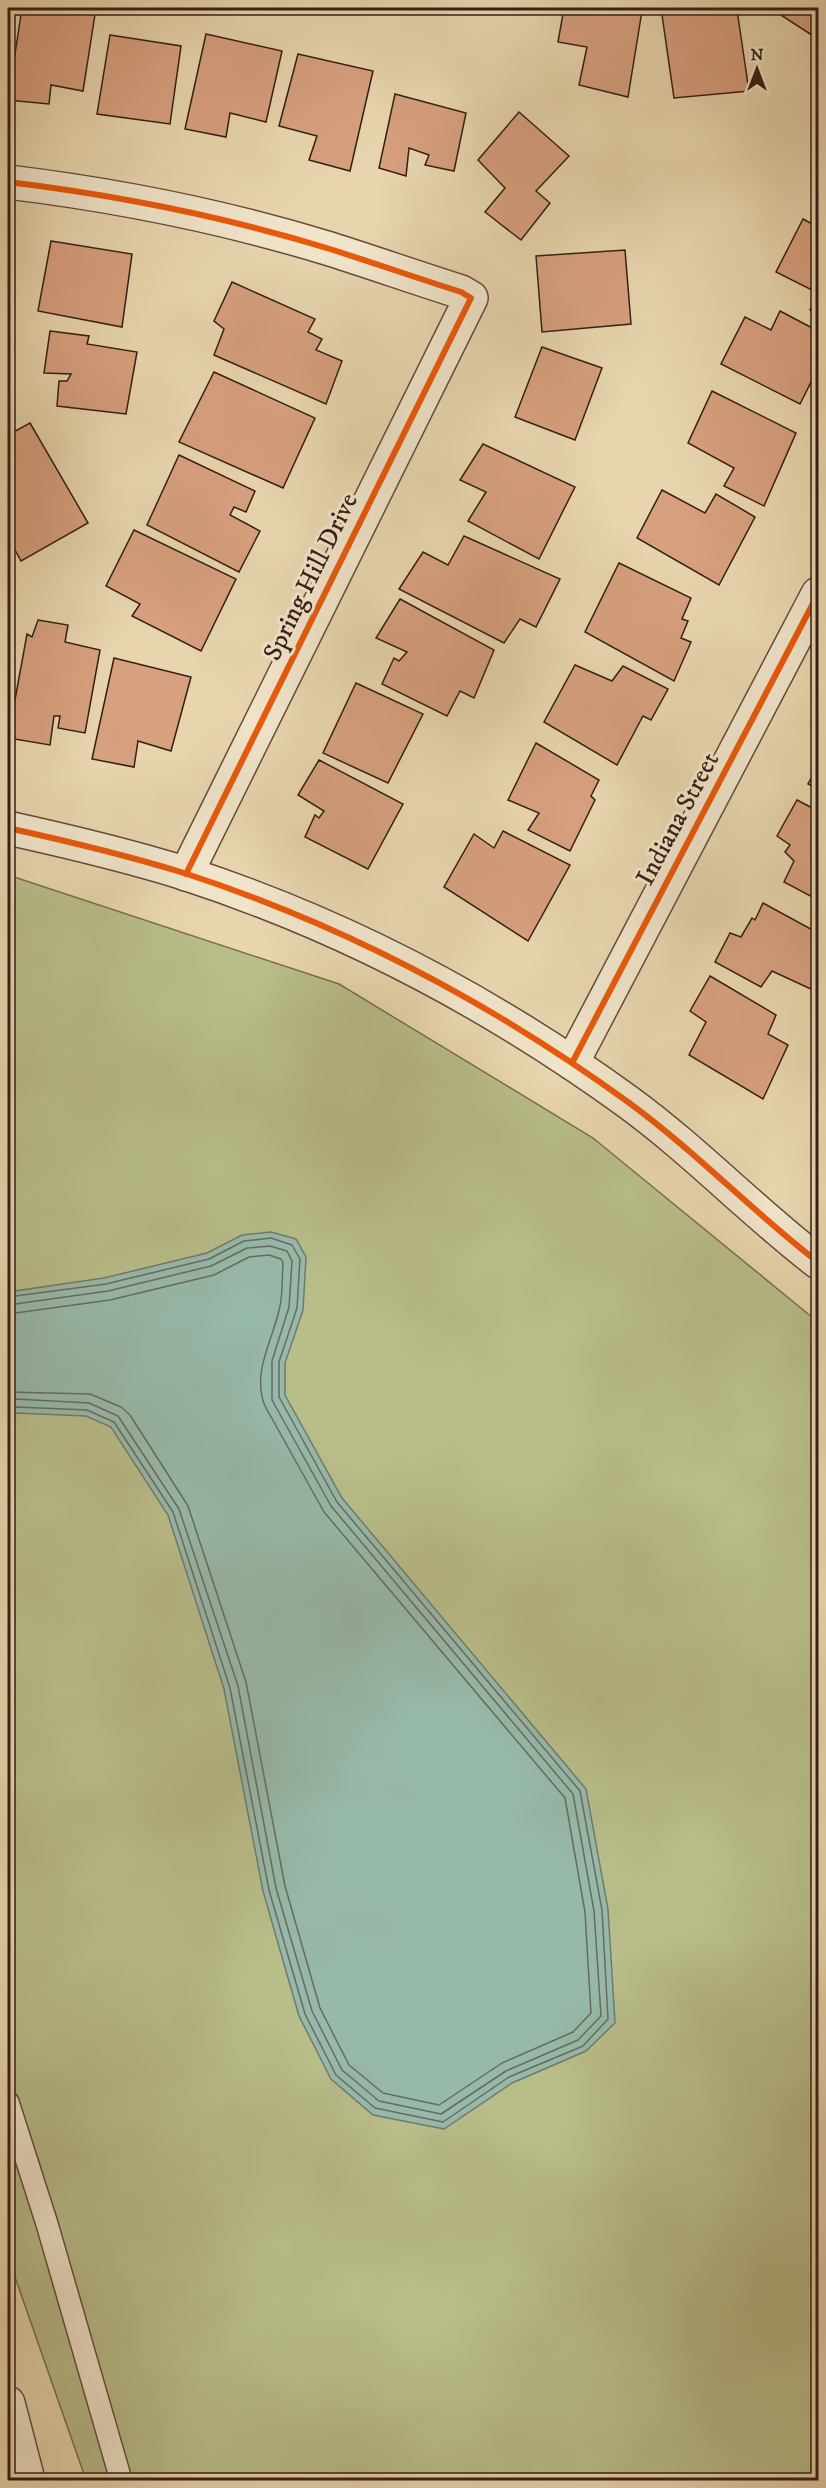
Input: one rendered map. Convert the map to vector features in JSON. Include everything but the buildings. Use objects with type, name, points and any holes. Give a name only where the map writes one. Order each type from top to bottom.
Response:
[{"type":"street","name":"Spring Hill Drive","points":[[8,182],[62,189],[205,217],[328,249],[461,292],[471,298],[186,874]]},
{"type":"street","name":"Indiana Street","points":[[572,1063],[819,594]]},
{"type":"street","points":[[8,828],[107,850],[186,874],[295,914],[376,949],[479,1004],[572,1063],[630,1104],[819,1262]]},
{"type":"street","points":[[8,2403],[28,2481]]},
{"type":"lane","points":[[8,2102],[47,2224],[122,2481]]},
{"type":"green space","points":[[8,875],[339,984],[593,1138],[818,1322],[818,2480],[86,2480],[8,2257]]},
{"type":"water","points":[[271,1232],[296,1239],[306,1257],[303,1310],[285,1363],[285,1395],[342,1498],[586,1789],[608,1909],[615,2023],[586,2051],[512,2083],[444,2129],[373,2115],[331,2079],[299,2016],[263,1891],[224,1689],[168,1515],[111,1427],[86,1416],[15,1413],[8,1415],[8,1292],[104,1278],[207,1253],[242,1235]]},
{"type":"cycle path","points":[[8,182],[130,200],[291,237],[461,292],[471,298],[186,874]]},
{"type":"cycle path","points":[[572,1063],[818,594]]},
{"type":"cycle path","points":[[8,828],[74,843],[184,873],[302,917],[415,970],[524,1032],[628,1102],[818,1262]]}]
